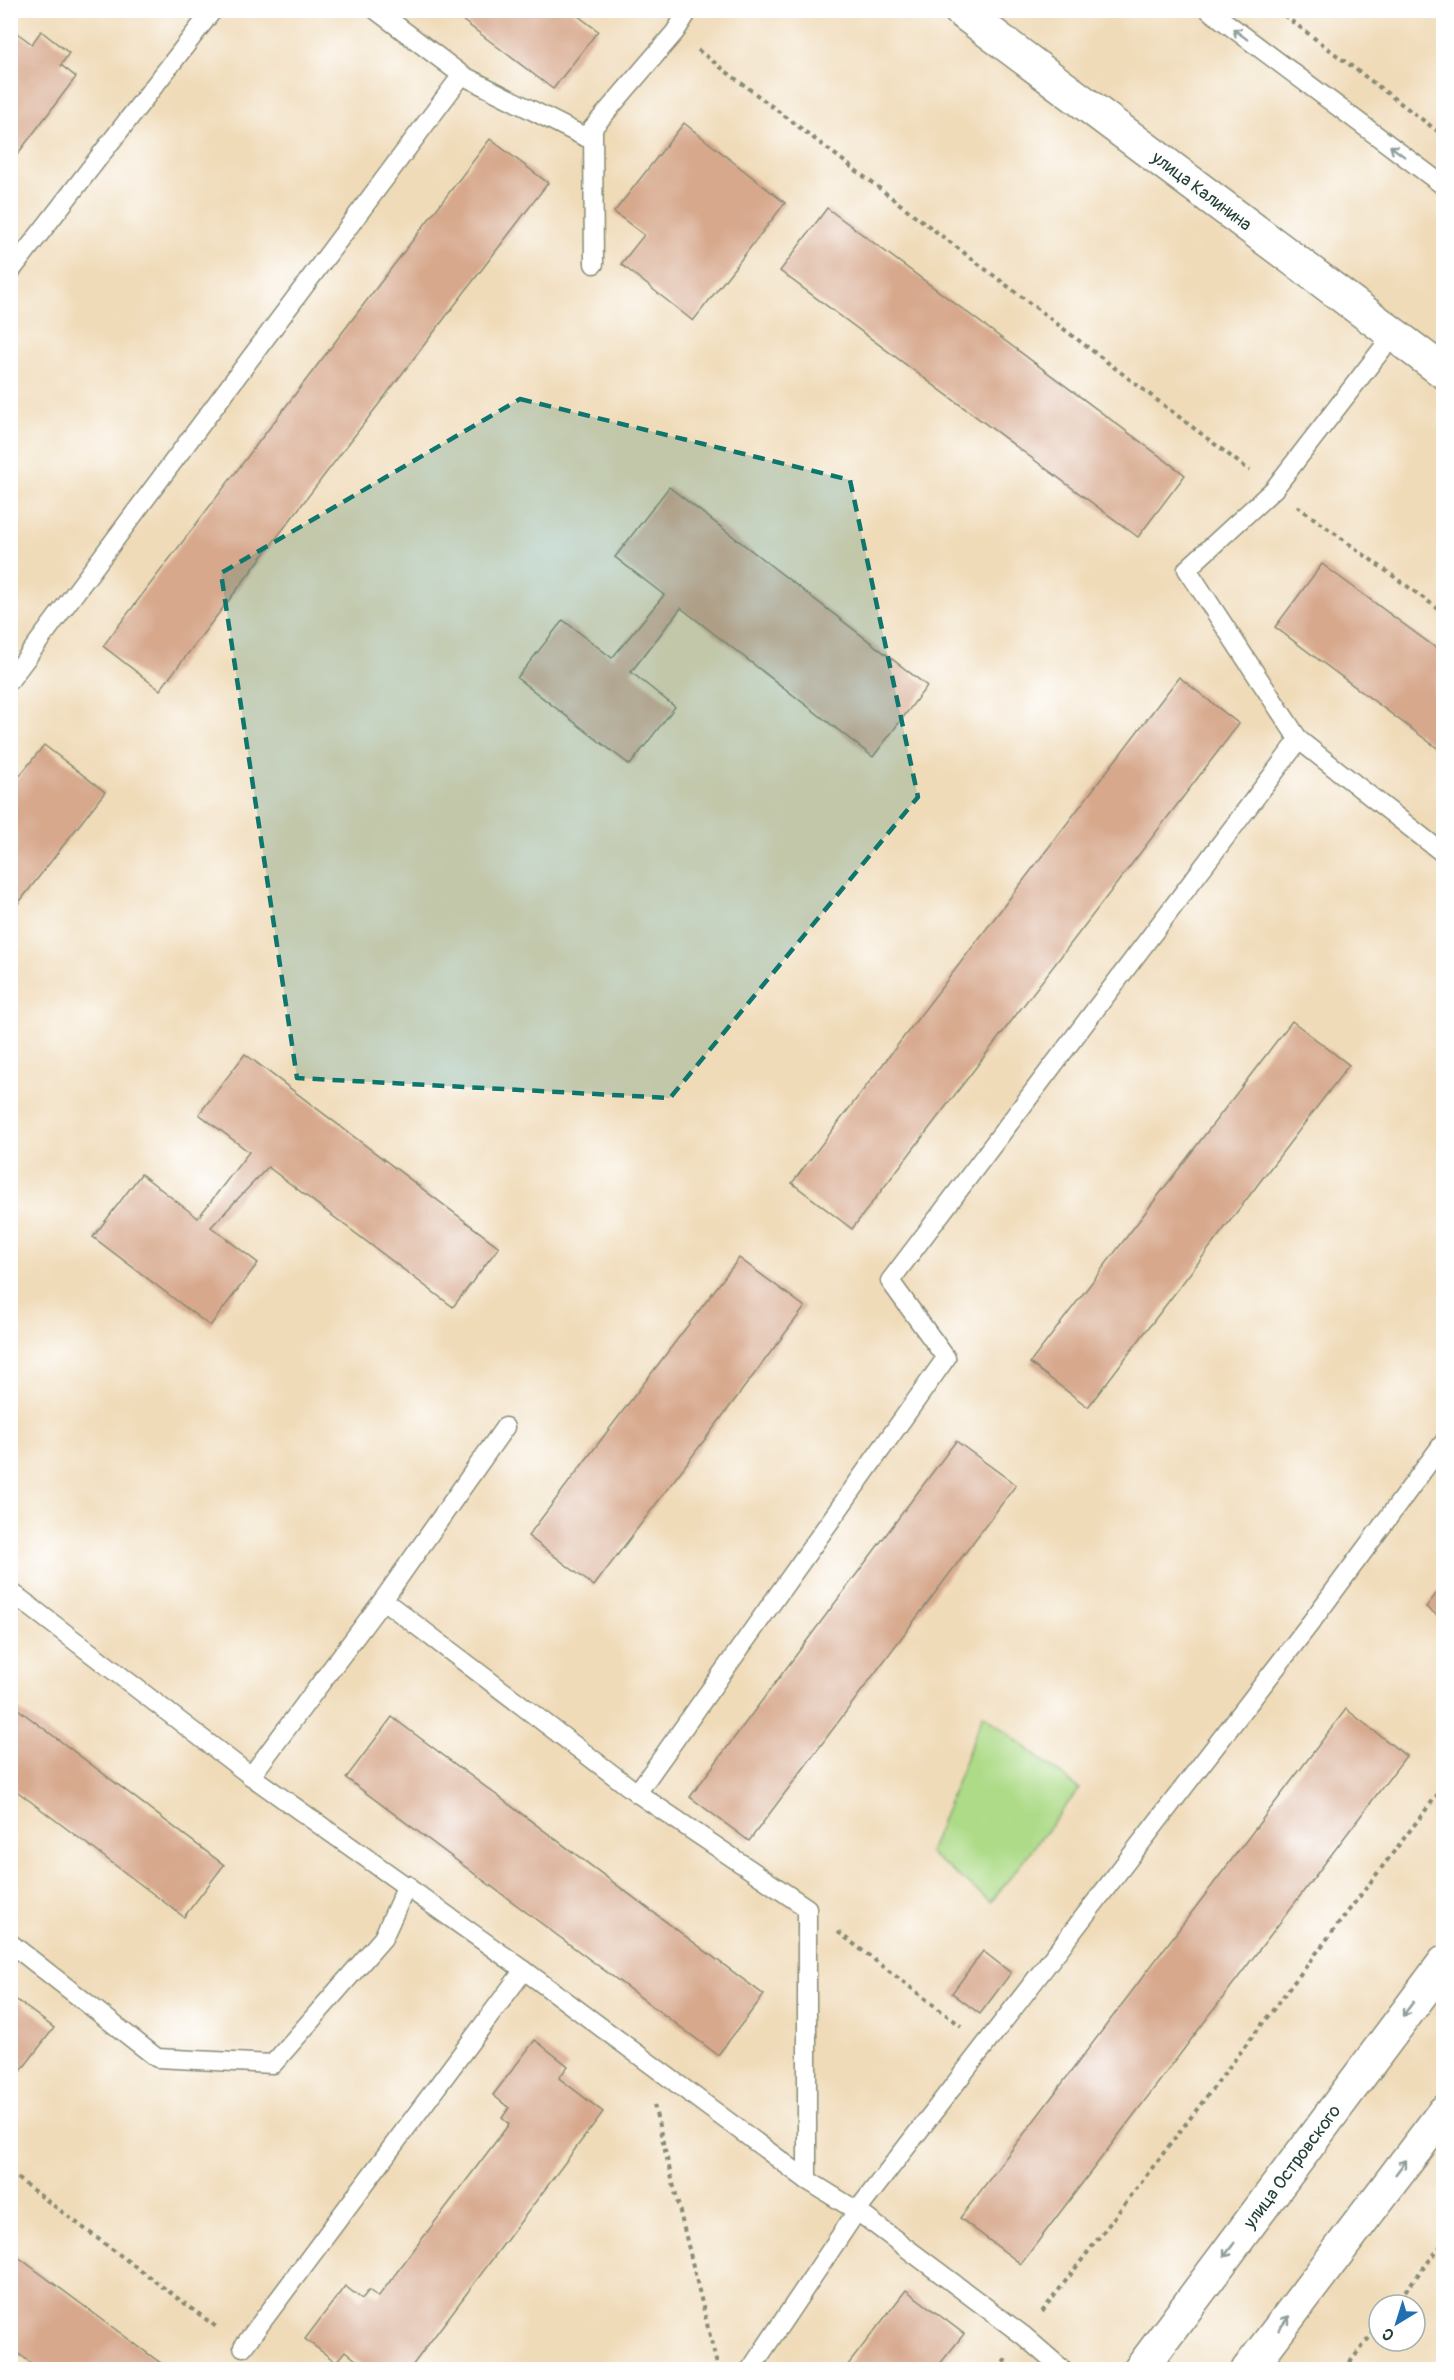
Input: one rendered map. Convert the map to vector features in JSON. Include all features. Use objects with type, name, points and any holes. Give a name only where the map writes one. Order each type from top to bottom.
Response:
[{"type":"main road","name":"улица Калинина","points":[[960,10],[1443,372]]},
{"type":"main road","name":"улица Островского","points":[[1140,2370],[1443,1963]]},
{"type":"main road","points":[[1248,2370],[1443,2112]]},
{"type":"lane","points":[[10,273],[213,10]]},
{"type":"lane","points":[[376,10],[462,75],[585,137],[675,32],[689,10]]},
{"type":"lane","points":[[1209,10],[1443,186]]},
{"type":"lane","points":[[13,671],[462,75]]},
{"type":"lane","points":[[593,128],[594,264]]},
{"type":"lane","points":[[1393,335],[1274,489],[1187,569],[1299,740],[1443,854]]},
{"type":"lane","points":[[637,1793],[946,1358],[890,1281],[1299,740]]},
{"type":"lane","points":[[251,1776],[383,1600],[505,1427]]},
{"type":"lane","points":[[750,2370],[857,2211],[1311,1621],[1443,1442]]},
{"type":"lane","points":[[10,1591],[251,1776],[524,1970],[807,2180],[857,2211],[1024,2336],[1063,2370]]},
{"type":"lane","points":[[383,1600],[637,1793],[807,1908],[807,2180]]},
{"type":"lane","points":[[10,1943],[158,2058],[273,2064],[383,1938],[406,1885]]},
{"type":"lane","points":[[243,2346],[524,1970]]},
{"type":"path","points":[[1277,10],[1443,136]]},
{"type":"path","points":[[675,32],[1274,489],[1443,613]]},
{"type":"path","points":[[998,2370],[1443,1786]]},
{"type":"path","points":[[807,1908],[986,2044]]},
{"type":"path","points":[[642,2057],[719,2370]]},
{"type":"path","points":[[10,2173],[274,2370]]},
{"type":"path","points":[[1403,2293],[1443,2242]]},
{"type":"path","points":[[1344,2370],[1367,2340]]},
{"type":"highlighted area","points":[[520,399],[850,480],[918,797],[670,1098],[297,1078],[221,573]]},
{"type":"green space","points":[[983,1714],[1079,1789],[991,1902],[929,1853]]},
{"type":"building","points":[[449,10],[570,10],[598,31],[553,89]]},
{"type":"building","points":[[13,30],[32,44],[41,31],[69,53],[61,65],[76,77],[10,164],[10,34]]},
{"type":"building","points":[[684,123],[785,203],[693,321],[621,264],[644,235],[614,212]]},
{"type":"building","points":[[490,139],[548,183],[160,690],[103,646]]},
{"type":"building","points":[[827,208],[1185,475],[1138,537],[780,271]]},
{"type":"building","points":[[669,487],[927,686],[873,757],[681,608],[631,672],[675,707],[630,765],[517,678],[563,620],[612,658],[664,595],[615,557]]},
{"type":"building","points":[[1322,564],[1444,654],[1444,753],[1275,627]]},
{"type":"building","points":[[1179,677],[1239,724],[852,1229],[792,1183]]},
{"type":"building","points":[[44,745],[105,792],[10,914],[10,788]]},
{"type":"building","points":[[1292,1021],[1349,1065],[1088,1407],[1030,1363]]},
{"type":"building","points":[[245,1054],[499,1247],[453,1307],[268,1167],[211,1227],[258,1263],[210,1326],[93,1237],[141,1174],[198,1218],[249,1152],[199,1114]]},
{"type":"building","points":[[739,1258],[805,1307],[594,1586],[528,1536]]},
{"type":"building","points":[[956,1441],[1016,1485],[749,1841],[690,1797]]},
{"type":"building","points":[[1444,1584],[1444,1620],[1426,1607]]},
{"type":"building","points":[[10,1703],[224,1865],[184,1917],[10,1786]]},
{"type":"building","points":[[1346,1709],[1406,1756],[1021,2264],[960,2218]]},
{"type":"building","points":[[392,1717],[764,1995],[718,2055],[346,1778]]},
{"type":"building","points":[[983,1951],[1011,1973],[980,2014],[952,1993]]},
{"type":"building","points":[[10,1995],[54,2028],[10,2085]]},
{"type":"building","points":[[535,2040],[568,2066],[559,2078],[603,2112],[409,2370],[368,2370],[345,2351],[336,2362],[305,2339],[345,2286],[362,2299],[369,2290],[378,2297],[509,2124],[502,2118],[509,2108],[493,2095]]},
{"type":"building","points":[[10,2251],[170,2370],[40,2370],[10,2347]]},
{"type":"building","points":[[906,2290],[964,2334],[935,2370],[844,2370]]}]
